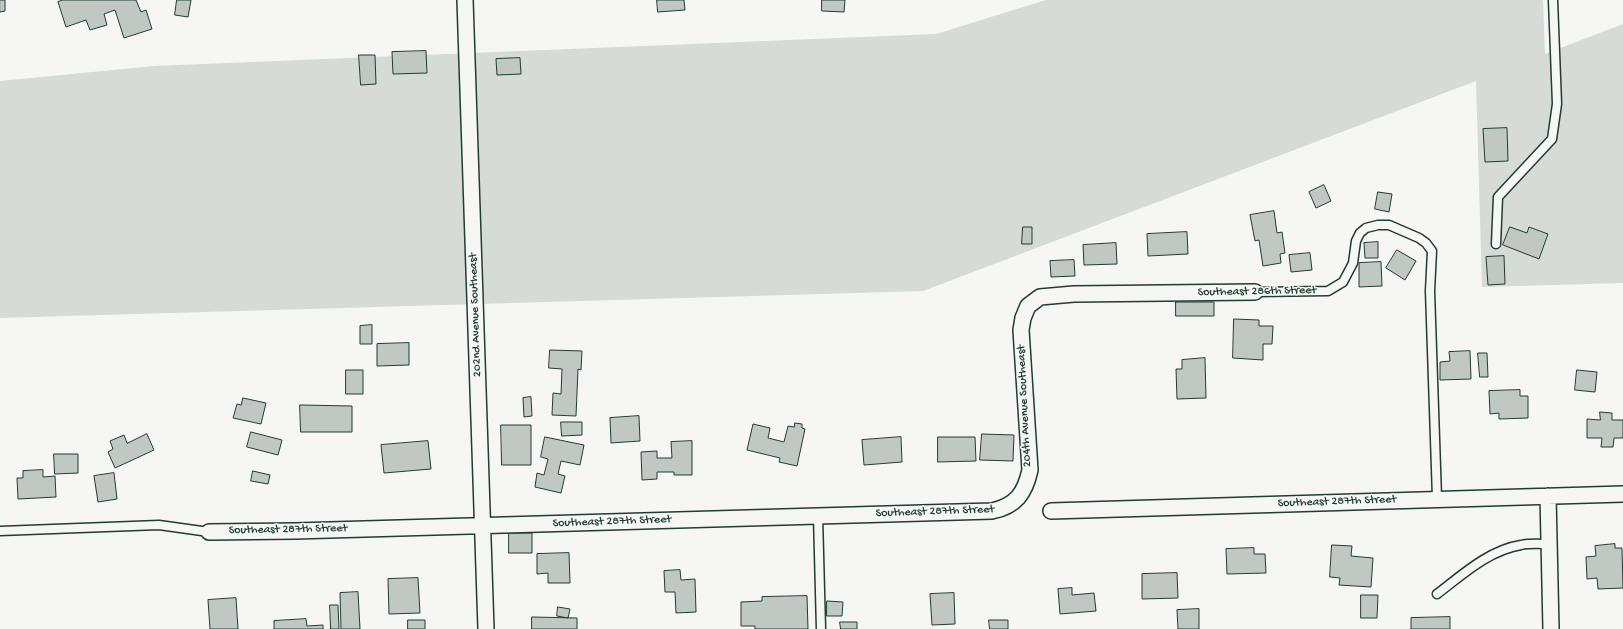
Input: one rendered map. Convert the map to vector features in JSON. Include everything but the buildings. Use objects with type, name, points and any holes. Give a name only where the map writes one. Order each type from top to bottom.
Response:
[{"type":"street","name":"202nd Avenue Southeast","points":[[465,0],[486,629]]},
{"type":"street","name":"Southeast 286th Street","points":[[1028,306],[1040,297],[1074,294],[1255,292]]},
{"type":"street","name":"204th Avenue Southeast","points":[[1013,503],[1027,484],[1030,470],[1022,330],[1023,318],[1028,306]]},
{"type":"street","name":"Southeast 287th Street","points":[[1051,510],[1437,498],[1623,494]]},
{"type":"street","points":[[1548,496],[1551,629]]},
{"type":"street","name":"Southeast 287th Street","points":[[209,532],[482,526],[992,511],[1004,508],[1013,503]]},
{"type":"lane","points":[[1496,244],[1498,197],[1552,139],[1557,104],[1553,0]]},
{"type":"lane","name":"Southeast 286th Street","points":[[1255,292],[1328,291],[1343,282],[1353,263],[1356,240],[1360,233],[1366,228],[1378,225],[1388,226],[1418,238],[1426,243],[1432,251],[1430,292],[1437,498]]},
{"type":"lane","points":[[818,516],[821,629]]},
{"type":"lane","points":[[0,531],[159,524],[209,532]]},
{"type":"lane","points":[[1437,594],[1468,570],[1497,553],[1521,545],[1549,544]]},
{"type":"shaded area","points":[[1046,0],[1543,0],[1545,54],[1623,24],[1623,283],[1482,287],[1476,81],[923,291],[0,318],[0,81],[154,66],[936,34]]}]
